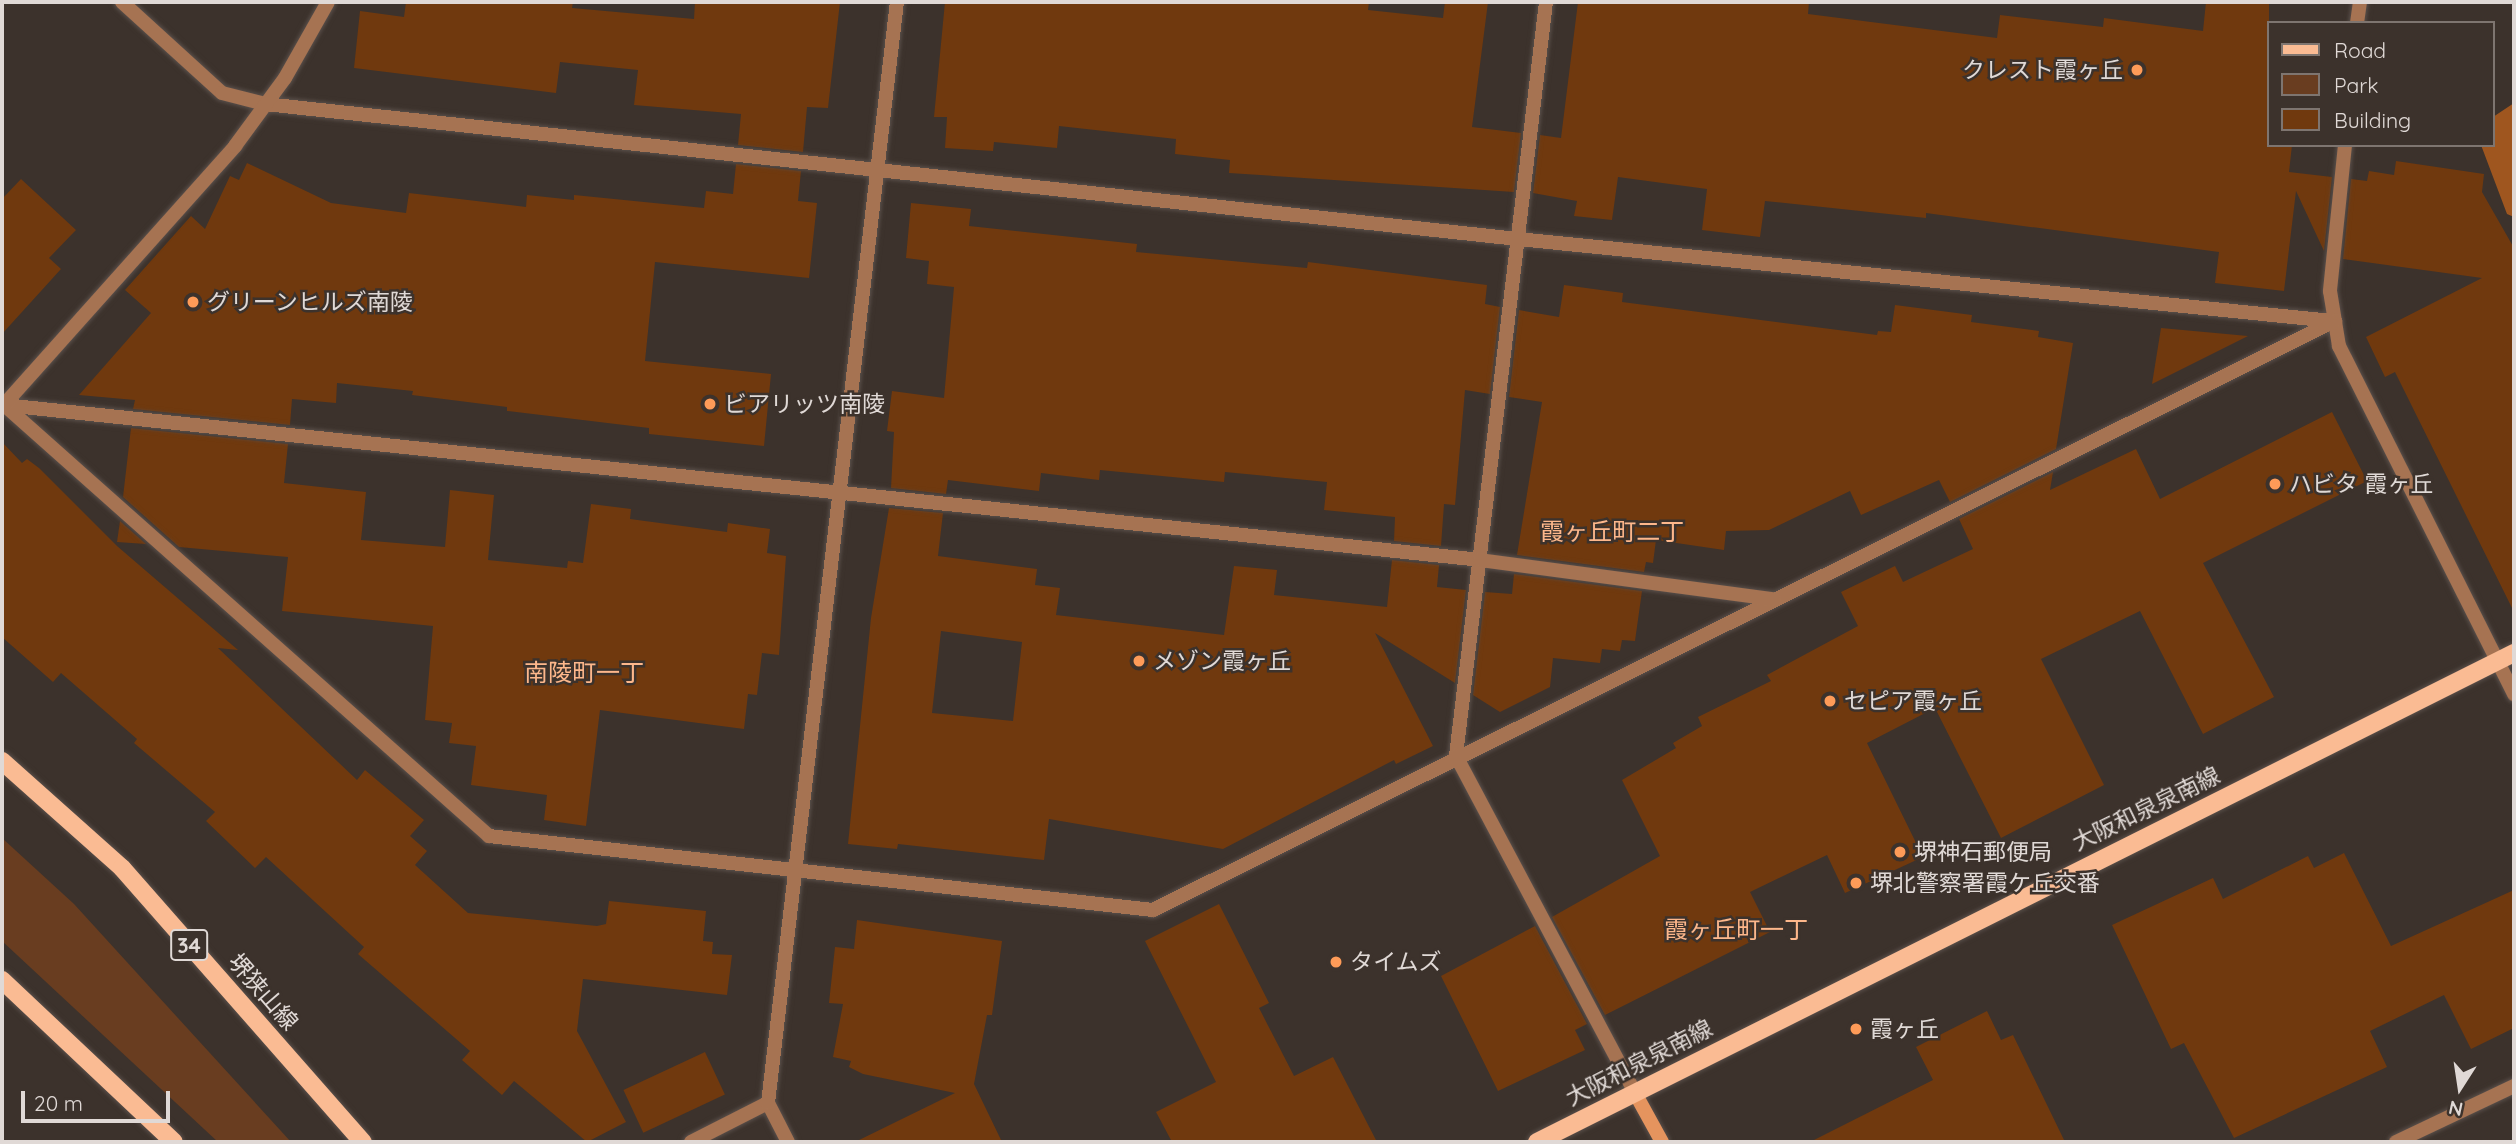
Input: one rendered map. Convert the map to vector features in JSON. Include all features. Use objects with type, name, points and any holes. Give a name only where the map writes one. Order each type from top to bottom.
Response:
[{"type":"main road","name":"大阪和泉泉南線","points":[[1537,1142],[2506,657]]},
{"type":"main road","name":"堺狭山線","points":[[2,761],[122,868],[363,1142]]},
{"type":"main road","points":[[2,981],[174,1142]]},
{"type":"main road","points":[[1634,1093],[1662,1142]]},
{"type":"street","points":[[122,2],[222,93],[265,104],[1518,239],[2335,321]]},
{"type":"street","points":[[2,405],[235,146],[265,104],[328,2]]},
{"type":"street","points":[[788,1142],[768,1103],[897,2]]},
{"type":"street","points":[[1546,2],[1456,756],[1634,1093]]},
{"type":"street","points":[[2357,21],[2360,2]]},
{"type":"street","points":[[2345,147],[2330,291],[2339,346],[2506,657],[2514,694]]},
{"type":"street","points":[[2,405],[489,836],[1153,910],[1456,756],[2335,321]]},
{"type":"street","points":[[2,405],[841,489],[1480,560],[1773,600]]},
{"type":"street","points":[[2396,1142],[2514,1086]]},
{"type":"street","points":[[691,1142],[768,1103]]},
{"type":"green space","points":[[2,838],[74,904],[291,1142],[218,1142],[2,941]]},
{"type":"shaded area","points":[[2514,103],[2514,217],[2507,214],[2482,147],[2495,147],[2495,116]]},
{"type":"building","points":[[406,2],[573,2],[572,8],[694,19],[695,2],[840,2],[828,108],[807,107],[803,152],[738,145],[741,114],[634,105],[638,70],[560,62],[556,93],[354,68],[360,11],[404,17]]},
{"type":"building","points":[[945,2],[1369,2],[1368,10],[1443,18],[1445,2],[1488,2],[1472,127],[1521,133],[1514,192],[1229,173],[1230,160],[1175,154],[1176,139],[1059,126],[1057,148],[994,142],[993,151],[945,148],[947,117],[934,117]]},
{"type":"building","points":[[1578,2],[1809,2],[1808,14],[1997,38],[2000,15],[2103,27],[2104,18],[2203,31],[2206,2],[2269,2],[2268,147],[2292,147],[2289,172],[2332,177],[2324,251],[2296,191],[2284,291],[2215,283],[2219,252],[1926,213],[1926,218],[1765,201],[1760,237],[1702,230],[1707,189],[1618,177],[1612,220],[1574,216],[1577,201],[1533,193],[1540,135],[1561,138]]},
{"type":"building","points":[[2396,161],[2484,174],[2482,192],[2514,248],[2514,612],[2395,372],[2385,377],[2366,337],[2482,278],[2343,259],[2351,179],[2367,181],[2369,171],[2394,175]]},
{"type":"building","points":[[247,163],[331,203],[406,213],[409,193],[526,207],[527,195],[574,200],[574,195],[704,208],[706,191],[733,194],[736,164],[801,171],[798,201],[817,203],[809,278],[655,262],[645,361],[771,374],[764,446],[649,434],[649,428],[507,411],[507,407],[412,395],[413,391],[337,383],[336,403],[292,399],[290,425],[133,409],[135,400],[79,395],[151,313],[125,290],[191,216],[205,229],[230,176],[239,180]]},
{"type":"building","points":[[21,179],[76,230],[49,258],[61,269],[2,334],[2,199]]},
{"type":"building","points":[[911,203],[971,209],[969,226],[1137,244],[1136,252],[1307,268],[1308,262],[1487,285],[1485,304],[1500,307],[1490,394],[1465,390],[1455,505],[1444,504],[1441,546],[1394,541],[1395,517],[1324,510],[1327,482],[1225,472],[1224,482],[1100,470],[1099,480],[1041,473],[1039,491],[948,480],[946,494],[891,488],[894,432],[887,431],[892,391],[944,398],[954,287],[927,284],[929,261],[906,258]]},
{"type":"building","points":[[1564,285],[1623,293],[1622,302],[1877,335],[1878,331],[1891,332],[1895,305],[1972,315],[1971,322],[2039,331],[2038,337],[2073,343],[2056,449],[1950,502],[1939,480],[1861,515],[1850,491],[1769,530],[1726,531],[1724,550],[1656,540],[1653,563],[1646,562],[1644,572],[1517,555],[1542,402],[1509,397],[1519,310],[1559,317]]},
{"type":"building","points":[[2161,328],[2248,336],[2152,384]]},
{"type":"building","points":[[2332,412],[2367,481],[2203,563],[2274,697],[2203,734],[2140,611],[2041,659],[2104,785],[2001,838],[1935,708],[1867,743],[1923,857],[1845,893],[1827,855],[1750,892],[1770,932],[1605,1015],[1552,917],[1660,856],[1622,780],[1676,748],[1673,743],[1702,726],[1698,717],[1771,681],[1767,675],[1858,626],[1841,592],[1895,566],[1903,582],[1973,549],[1959,519],[2053,472],[2050,490],[2136,449],[2160,499]]},
{"type":"building","points":[[131,428],[288,444],[284,483],[366,492],[361,540],[445,547],[450,490],[494,495],[488,560],[567,568],[568,561],[583,563],[591,504],[631,509],[630,519],[727,532],[728,523],[770,529],[767,553],[786,556],[779,655],[762,653],[757,695],[748,694],[744,729],[600,710],[586,826],[544,820],[547,795],[471,785],[476,746],[449,743],[452,723],[425,720],[433,626],[282,611],[288,557],[179,547],[123,497]]},
{"type":"building","points":[[2,442],[22,463],[27,459],[39,468],[117,546],[238,650],[218,648],[357,780],[365,770],[424,820],[410,836],[427,851],[415,865],[468,913],[597,926],[606,924],[609,901],[706,911],[703,941],[713,942],[712,954],[732,955],[727,995],[583,979],[577,1031],[626,1122],[587,1142],[514,1081],[502,1095],[462,1060],[470,1051],[358,954],[364,947],[266,857],[255,868],[206,821],[215,812],[134,743],[137,739],[61,673],[53,682],[2,637]]},
{"type":"building","points":[[889,508],[943,513],[938,556],[1037,569],[1035,585],[1060,588],[1056,615],[1224,635],[1234,566],[1277,570],[1274,595],[1387,607],[1392,560],[1439,565],[1437,587],[1466,590],[1455,683],[1375,633],[1433,746],[1396,764],[1394,760],[1223,849],[1049,819],[1044,860],[898,844],[897,849],[848,844],[871,618]],"holes":[[[941,631],[1022,642],[1013,721],[932,713]]]},
{"type":"building","points":[[120,521],[146,544],[117,542]]},
{"type":"building","points":[[1514,574],[1642,591],[1635,641],[1622,640],[1620,651],[1602,649],[1600,663],[1553,658],[1550,687],[1500,712],[1473,695],[1485,592],[1512,594]]},
{"type":"building","points":[[2344,853],[2391,946],[2514,890],[2514,1028],[2471,1049],[2444,995],[2370,1031],[2387,1067],[2234,1138],[2184,1043],[2171,1049],[2112,925],[2213,878],[2223,899],[2308,856],[2314,868]]},
{"type":"building","points":[[1219,904],[1269,1003],[1259,1008],[1294,1076],[1333,1057],[1377,1142],[1172,1142],[1156,1112],[1216,1082],[1145,941]]},
{"type":"building","points":[[857,920],[1002,941],[992,1015],[987,1015],[974,1084],[1002,1142],[855,1142],[955,1093],[863,1074],[849,1067],[851,1061],[833,1057],[843,1004],[829,1003],[835,947],[854,949]]},
{"type":"building","points":[[1535,926],[1587,1024],[1575,1030],[1585,1050],[1498,1091],[1441,976]]},
{"type":"building","points":[[1987,1011],[2001,1040],[2013,1035],[2065,1142],[1810,1142],[1933,1080],[1916,1047]]},
{"type":"building","points":[[705,1052],[725,1095],[643,1133],[623,1090]]},
{"type":"place","name":"クレスト霞ヶ丘","points":[[2137,70]]},
{"type":"place","name":"グリーンヒルズ南陵","points":[[193,302]]},
{"type":"place","name":"ビアリッツ南陵","points":[[710,404]]},
{"type":"place","name":"ハビタ 霞ヶ丘","points":[[2275,484]]},
{"type":"place","name":"メゾン霞ヶ丘","points":[[1139,661]]},
{"type":"place","name":"セピア霞ヶ丘","points":[[1830,701]]},
{"type":"place","name":"堺神石郵便局","points":[[1900,852]]},
{"type":"place","name":"堺北警察署霞ケ丘交番","points":[[1856,883]]},
{"type":"place","name":"タイムズ","points":[[1336,962]]},
{"type":"place","name":"霞ヶ丘","points":[[1856,1029]]},
{"type":"district","name":"霞ヶ丘町二丁","points":[[1612,532]]},
{"type":"district","name":"南陵町一丁","points":[[584,673]]},
{"type":"district","name":"霞ヶ丘町一丁","points":[[1736,930]]}]
